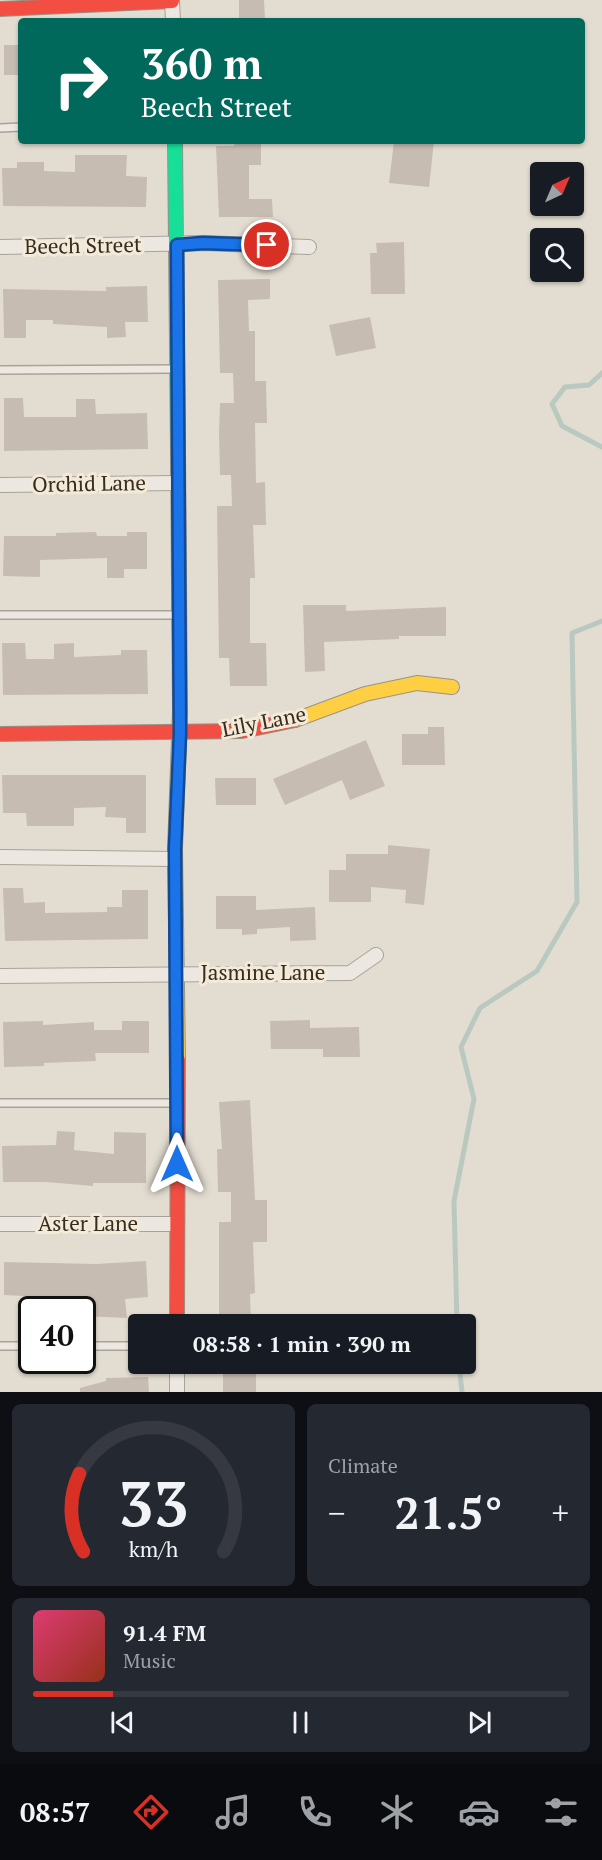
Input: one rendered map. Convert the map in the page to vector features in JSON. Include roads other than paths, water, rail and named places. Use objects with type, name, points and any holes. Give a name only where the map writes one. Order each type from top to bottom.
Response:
[{"type":"street","points":[[0,9],[172,0],[173,18]]},
{"type":"street","points":[[175,144],[180,733],[175,859],[177,1314]]},
{"type":"street","name":"Beech Street","points":[[0,247],[203,243],[309,247]]},
{"type":"street","name":"Orchid Lane","points":[[0,485],[177,483]]},
{"type":"street","name":"Lily Lane","points":[[0,734],[242,731],[298,719],[365,694],[417,683],[452,687]]},
{"type":"street","points":[[0,857],[175,859]]},
{"type":"street","name":"Jasmine Lane","points":[[0,976],[350,973],[376,955]]},
{"type":"street","name":"Aster Lane","points":[[0,1224],[177,1224]]},
{"type":"street","points":[[177,1374],[177,1392]]},
{"type":"lane","points":[[0,128],[18,127]]},
{"type":"lane","points":[[0,370],[177,369]]},
{"type":"lane","points":[[0,615],[179,615]]},
{"type":"lane","points":[[0,1103],[177,1103]]},
{"type":"lane","points":[[0,1346],[18,1346]]},
{"type":"lane","points":[[96,1346],[128,1346]]},
{"type":"waterway","points":[[602,373],[589,385],[565,387],[552,404],[562,426],[602,447]]},
{"type":"waterway","points":[[457,1314],[454,1201],[474,1099],[461,1047],[480,1008],[537,971],[577,902],[572,633],[602,621]]},
{"type":"waterway","points":[[460,1374],[462,1392]]}]
